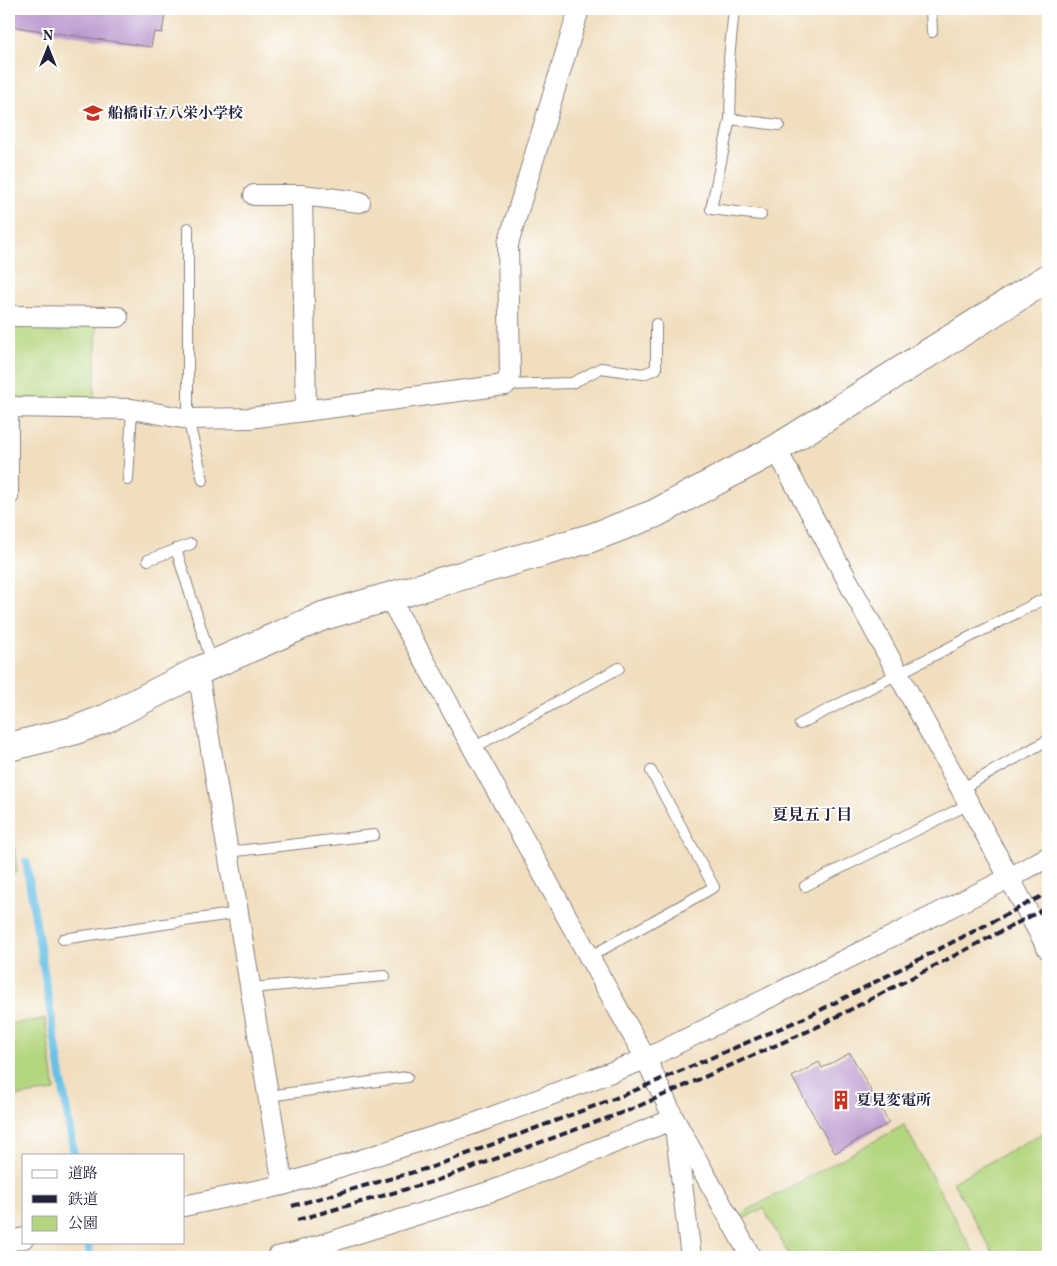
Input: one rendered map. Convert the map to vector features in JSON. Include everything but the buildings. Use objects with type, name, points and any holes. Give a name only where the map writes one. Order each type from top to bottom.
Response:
[{"type":"street","points":[[11,407],[132,408],[188,419],[250,418],[505,384],[510,374],[508,244],[579,9]]},
{"type":"street","points":[[254,194],[302,194],[360,202]]},
{"type":"street","points":[[302,194],[306,411]]},
{"type":"street","points":[[9,746],[73,731],[108,718],[205,668],[323,616],[591,538],[654,514],[776,449],[1048,278]]},
{"type":"street","points":[[9,316],[118,317]]},
{"type":"street","points":[[776,449],[1048,949]]},
{"type":"street","points":[[389,596],[646,1059],[674,1119],[751,1257]]},
{"type":"street","points":[[205,668],[228,852],[283,1185]]},
{"type":"street","points":[[185,1206],[283,1185],[476,1123],[646,1059],[1048,857]]},
{"type":"street","points":[[289,1256],[495,1190],[674,1119]]},
{"type":"street","points":[[674,1119],[691,1257]]},
{"type":"street","points":[[9,1241],[22,1238]]},
{"type":"lane","points":[[734,9],[728,59],[732,84],[730,119],[711,209],[761,215]]},
{"type":"lane","points":[[931,9],[932,32]]},
{"type":"lane","points":[[730,119],[779,126]]},
{"type":"lane","points":[[188,228],[188,419],[202,480]]},
{"type":"lane","points":[[505,384],[572,382],[601,368],[643,374],[656,369],[656,324]]},
{"type":"lane","points":[[11,407],[13,498]]},
{"type":"lane","points":[[128,480],[132,408]]},
{"type":"lane","points":[[148,560],[191,544]]},
{"type":"lane","points":[[176,550],[205,668]]},
{"type":"lane","points":[[800,724],[1044,599]]},
{"type":"lane","points":[[474,748],[619,668]]},
{"type":"lane","points":[[805,886],[965,797],[1048,740]]},
{"type":"lane","points":[[589,957],[714,887],[651,771]]},
{"type":"lane","points":[[228,852],[374,834]]},
{"type":"lane","points":[[63,939],[238,913]]},
{"type":"lane","points":[[250,988],[385,976]]},
{"type":"lane","points":[[268,1096],[407,1077]]},
{"type":"green space","points":[[9,323],[97,326],[94,401],[9,398]]},
{"type":"green space","points":[[9,804],[17,872],[9,873]]},
{"type":"green space","points":[[45,1019],[55,1091],[9,1097],[9,1024]]},
{"type":"green space","points":[[904,1125],[976,1257],[790,1257],[763,1208],[740,1221],[737,1216]]},
{"type":"green space","points":[[1048,1130],[1048,1257],[995,1257],[953,1182]]},
{"type":"waterway","points":[[26,862],[74,1154]]},
{"type":"waterway","points":[[88,1244],[90,1257]]},
{"type":"railway","points":[[292,1206],[432,1167],[624,1095],[809,1016],[1048,893]]},
{"type":"railway","points":[[297,1220],[435,1181],[632,1109],[815,1028],[1048,907]]},
{"type":"place","name":"船橋市立八栄小学校","points":[[93,113]]},
{"type":"place","name":"夏見変電所","points":[[841,1100]]},
{"type":"district","name":"夏見五丁目","points":[[812,814]]}]
